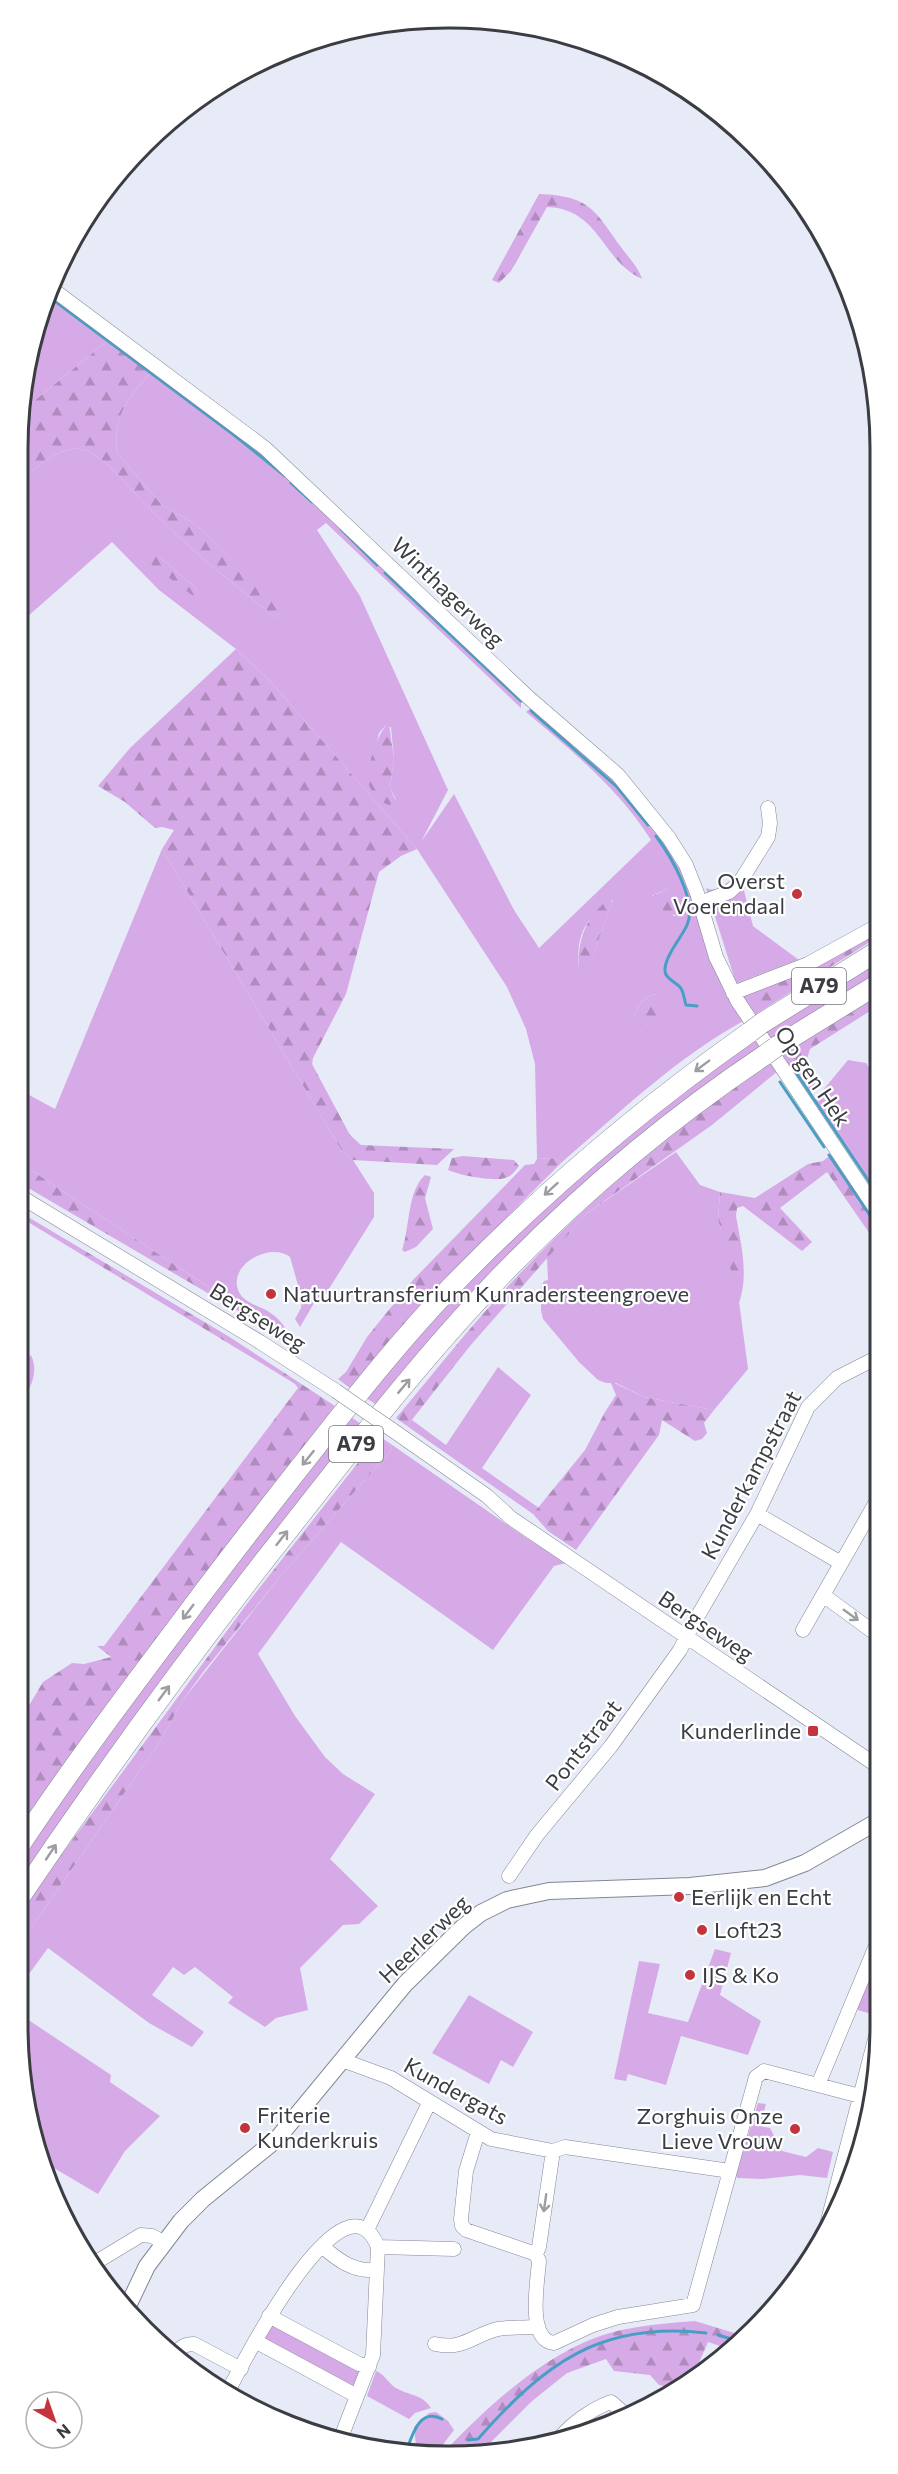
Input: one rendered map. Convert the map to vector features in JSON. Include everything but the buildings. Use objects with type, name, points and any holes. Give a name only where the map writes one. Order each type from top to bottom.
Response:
[{"type":"highway","name":"A79","points":[[28,1834],[217,1573],[358,1395],[449,1289],[516,1222],[584,1160],[669,1091],[756,1027],[870,956]]},
{"type":"highway","name":"A79","points":[[28,1886],[138,1728],[231,1603],[381,1413],[460,1320],[525,1252],[601,1181],[703,1098],[771,1051],[870,989]]},
{"type":"main road","name":"Heerlerweg","points":[[131,2300],[147,2266],[163,2242],[203,2199],[277,2139],[399,1991],[469,1922],[498,1904],[549,1891],[690,1886],[765,1878],[805,1863],[870,1826]]},
{"type":"street","name":"Winthagerweg","points":[[59,294],[265,448],[528,697],[604,761],[625,782],[669,838],[686,865],[716,957],[733,993]]},
{"type":"street","points":[[700,903],[729,892],[740,882],[768,837],[770,823],[768,808]]},
{"type":"street","points":[[733,993],[808,964],[870,930]]},
{"type":"street","name":"Op gen Hek","points":[[733,993],[870,1200]]},
{"type":"street","name":"Bergseweg","points":[[28,1201],[260,1341],[336,1391],[488,1496],[511,1518],[870,1761]]},
{"type":"street","name":"Kunderkampstraat","points":[[685,1637],[757,1514],[796,1428],[815,1397],[837,1378],[870,1361]]},
{"type":"street","points":[[803,1630],[870,1513]]},
{"type":"street","points":[[757,1514],[841,1563]]},
{"type":"street","points":[[823,1595],[870,1629]]},
{"type":"street","name":"Pontstraat","points":[[509,1876],[537,1835],[611,1746],[680,1650],[685,1637]]},
{"type":"street","points":[[818,2085],[870,1960]]},
{"type":"street","name":"Kundergats","points":[[342,2060],[391,2078],[491,2139],[553,2151],[565,2147],[730,2170]]},
{"type":"street","points":[[553,2151],[539,2247],[536,2254],[539,2261],[535,2310],[538,2326],[545,2339],[555,2343],[593,2325],[618,2317],[693,2305],[756,2077],[760,2072],[764,2071],[860,2096]]},
{"type":"street","points":[[851,2148],[860,2096],[866,2079]]},
{"type":"street","points":[[367,2230],[429,2103]]},
{"type":"street","points":[[478,2132],[466,2171],[462,2226],[466,2230],[536,2254]]},
{"type":"street","points":[[232,2385],[268,2316],[298,2273],[323,2247],[347,2227],[361,2227],[367,2230],[378,2247],[373,2355],[344,2432]]},
{"type":"street","points":[[100,2260],[141,2235],[149,2235],[163,2242]]},
{"type":"street","points":[[323,2247],[336,2259],[351,2267],[368,2271],[377,2270]]},
{"type":"street","points":[[378,2247],[454,2249]]},
{"type":"street","points":[[268,2316],[359,2364],[369,2367]]},
{"type":"street","points":[[435,2344],[448,2347],[465,2344],[496,2329],[538,2326]]},
{"type":"street","points":[[255,2341],[357,2396]]},
{"type":"street","points":[[180,2348],[194,2344],[240,2369]]},
{"type":"street","points":[[570,2427],[601,2406],[611,2402],[619,2409]]},
{"type":"green space","points":[[539,194],[569,198],[589,207],[604,223],[642,279],[628,271],[590,226],[578,216],[565,210],[547,207],[511,271],[499,283],[492,280]]},
{"type":"green space","points":[[57,297],[112,337],[31,403],[43,340]]},
{"type":"green space","points":[[112,337],[155,368],[131,396],[120,416],[117,427],[117,453],[163,506],[194,523],[286,609],[275,617],[237,587],[165,524],[108,465],[94,454],[81,449],[64,451],[39,465],[28,474],[31,403]]},
{"type":"green space","points":[[155,368],[277,462],[523,701],[521,708],[326,523],[317,530],[360,596],[448,790],[421,842],[454,794],[514,910],[539,948],[651,840],[610,787],[526,712],[533,706],[611,773],[685,870],[745,1020],[672,1068],[561,1163],[556,1158],[537,1159],[535,1064],[526,1029],[507,987],[417,849],[271,682],[236,649],[159,590],[112,542],[28,616],[28,474],[55,455],[72,449],[87,451],[101,459],[182,540],[275,617],[285,609],[194,523],[163,506],[117,453],[117,427],[131,396]],"holes":[[[157,555],[195,587],[203,603]],[[385,726],[391,727],[394,759],[390,788],[396,800],[368,779],[379,733]],[[667,889],[674,893],[682,913],[674,916],[652,896]],[[613,900],[593,955],[593,973],[579,969],[579,947],[584,929],[603,907]],[[656,994],[658,1017],[646,1025],[634,1018],[644,1000]]]},
{"type":"green space","points":[[157,555],[195,587],[204,604],[140,556]]},
{"type":"green space","points":[[236,649],[271,682],[417,849],[401,856],[379,872],[346,994],[312,1064],[350,1135],[361,1145],[454,1149],[437,1165],[353,1160],[342,1151],[162,849],[174,830],[155,828],[125,802],[98,786],[130,748]]},
{"type":"green space","points":[[389,723],[394,759],[390,788],[396,802],[389,805],[382,802],[370,788],[368,780],[374,749],[381,733]]},
{"type":"green space","points":[[162,849],[342,1151],[353,1160],[374,1193],[374,1217],[322,1300],[317,1298],[300,1327],[295,1319],[301,1308],[302,1299],[290,1257],[282,1253],[264,1253],[247,1262],[241,1269],[237,1277],[237,1286],[242,1297],[275,1316],[281,1322],[293,1339],[288,1347],[284,1345],[283,1336],[31,1170],[28,1171],[28,1094],[55,1109]]},
{"type":"green space","points":[[739,871],[753,926],[799,960],[736,983],[706,888],[720,888]]},
{"type":"green space","points":[[667,889],[681,900],[684,909],[678,915],[666,914],[651,897]]},
{"type":"green space","points":[[611,898],[612,903],[593,955],[592,976],[585,975],[579,969],[579,958],[585,929],[595,912]]},
{"type":"green space","points":[[868,927],[870,942],[753,1016],[736,983],[799,960]]},
{"type":"green space","points":[[870,963],[870,982],[705,1091],[377,1405],[366,1398],[476,1271],[512,1235],[709,1066]]},
{"type":"green space","points":[[656,994],[664,1003],[662,1012],[652,1022],[638,1026],[634,1018],[639,1006],[648,997]]},
{"type":"green space","points":[[870,998],[870,1011],[810,1049],[806,1062],[815,1080],[815,1088],[809,1093],[780,1053]]},
{"type":"green space","points":[[770,1060],[778,1071],[712,1125],[586,1214],[470,1346],[407,1426],[396,1418],[494,1302],[569,1224],[667,1138]]},
{"type":"green space","points":[[848,1060],[866,1063],[870,1069],[870,1184],[814,1101]]},
{"type":"green space","points":[[676,1152],[700,1185],[720,1192],[718,1219],[738,1294],[748,1369],[714,1410],[644,1397],[616,1383],[598,1380],[579,1362],[543,1319],[541,1310],[541,1287],[544,1281],[548,1280],[547,1257],[586,1214]]},
{"type":"green space","points":[[833,1153],[870,1207],[870,1234],[827,1172],[780,1208],[812,1242],[802,1251],[743,1206],[737,1208],[736,1216],[744,1271],[739,1303],[718,1219],[720,1192],[755,1198],[808,1164],[823,1161]]},
{"type":"green space","points":[[463,1156],[514,1160],[519,1166],[513,1174],[500,1179],[476,1177],[448,1170],[452,1158]]},
{"type":"green space","points":[[556,1158],[561,1163],[444,1280],[350,1388],[338,1379],[346,1372],[367,1337],[413,1280],[525,1165],[534,1164],[537,1159]]},
{"type":"green space","points":[[31,1170],[283,1336],[284,1343],[252,1319],[28,1188],[28,1171]]},
{"type":"green space","points":[[425,1175],[431,1177],[425,1198],[433,1229],[416,1247],[405,1252],[402,1250],[412,1200],[419,1182]]},
{"type":"green space","points":[[28,1217],[228,1336],[335,1406],[213,1563],[28,1817],[28,1707],[43,1682],[72,1663],[84,1664],[111,1657],[97,1646],[104,1646],[298,1388],[261,1363],[28,1222]]},
{"type":"green space","points":[[31,1355],[34,1376],[28,1391],[28,1358]]},
{"type":"green space","points":[[498,1367],[531,1395],[482,1468],[539,1508],[533,1514],[407,1426],[412,1420],[446,1445]]},
{"type":"green space","points":[[610,1381],[644,1397],[714,1410],[704,1423],[707,1433],[702,1439],[695,1441],[662,1420],[659,1435],[576,1550],[548,1531],[533,1514],[585,1450],[616,1395]]},
{"type":"green space","points":[[351,1417],[361,1424],[28,1874],[28,1847],[197,1615]]},
{"type":"green space","points":[[379,1436],[385,1440],[392,1449],[279,1578],[204,1671],[183,1700],[161,1740],[28,1933],[28,1901],[246,1605]]},
{"type":"green space","points":[[385,1440],[566,1563],[554,1566],[493,1650],[341,1542],[258,1654],[295,1716],[325,1757],[343,1774],[375,1794],[330,1859],[378,1906],[359,1924],[343,1925],[300,1968],[308,2010],[276,2018],[265,2027],[228,2003],[233,1997],[195,1967],[184,1975],[173,1967],[152,1995],[204,2032],[192,2047],[149,2023],[48,1948],[28,1975],[28,1933],[161,1740],[183,1700],[279,1578],[392,1449]]},
{"type":"green space","points":[[715,1949],[731,1953],[720,1995],[761,2021],[748,2055],[681,2036],[666,2085],[628,2074],[626,2081],[614,2079],[639,1961],[660,1964],[648,2013],[688,2022]]},
{"type":"green space","points":[[870,1971],[870,2014],[854,2009]]},
{"type":"green space","points":[[469,1995],[533,2032],[513,2067],[501,2060],[489,2084],[432,2053]]},
{"type":"green space","points":[[28,2020],[111,2075],[110,2082],[160,2116],[125,2151],[98,2194],[54,2168],[43,2134],[32,2080]]},
{"type":"green space","points":[[758,2103],[766,2104],[760,2126],[770,2128],[782,2151],[806,2157],[818,2148],[833,2152],[827,2178],[800,2175],[763,2179],[737,2178]]},
{"type":"green space","points":[[695,2321],[734,2333],[720,2346],[708,2342],[699,2364],[664,2386],[659,2385],[650,2375],[614,2371],[606,2359],[567,2373],[531,2402],[489,2444],[450,2446],[503,2396],[546,2363],[593,2339],[617,2331]]},
{"type":"green space","points":[[272,2322],[361,2370],[354,2389],[262,2340]]},
{"type":"green space","points":[[376,2371],[395,2387],[420,2398],[431,2408],[415,2413],[409,2419],[367,2396]]},
{"type":"green space","points":[[436,2412],[448,2421],[454,2430],[442,2446],[416,2444],[414,2427],[429,2413]]},
{"type":"waterway","points":[[56,302],[285,476]]},
{"type":"waterway","points":[[291,483],[312,502]]},
{"type":"waterway","points":[[341,529],[377,565]]},
{"type":"waterway","points":[[385,573],[521,701]]},
{"type":"waterway","points":[[531,711],[617,787],[648,825]]},
{"type":"waterway","points":[[656,836],[675,866],[689,904],[687,925],[670,953],[665,965],[665,973],[681,989],[686,1005],[697,1006]]},
{"type":"waterway","points":[[795,1071],[870,1183]]},
{"type":"waterway","points":[[780,1082],[824,1147]]},
{"type":"waterway","points":[[829,1155],[870,1215]]},
{"type":"waterway","points":[[468,2440],[478,2439],[527,2389],[551,2369],[577,2353],[605,2341],[635,2334],[668,2331],[706,2333]]},
{"type":"waterway","points":[[718,2335],[729,2338]]},
{"type":"waterway","points":[[409,2444],[422,2420],[434,2416],[442,2419]]},
{"type":"place","name":"Overst Voerendaal","points":[[797,894]]},
{"type":"place","name":"Natuurtransferium Kunradersteengroeve","points":[[271,1294]]},
{"type":"place","name":"Kunderlinde","points":[[813,1731]]},
{"type":"place","name":"Eerlijk en Echt","points":[[679,1897]]},
{"type":"place","name":"Loft23","points":[[702,1930]]},
{"type":"place","name":"IJS & Ko","points":[[690,1975]]},
{"type":"place","name":"Friterie Kunderkruis","points":[[245,2128]]},
{"type":"place","name":"Zorghuis Onze Lieve Vrouw","points":[[795,2129]]}]
